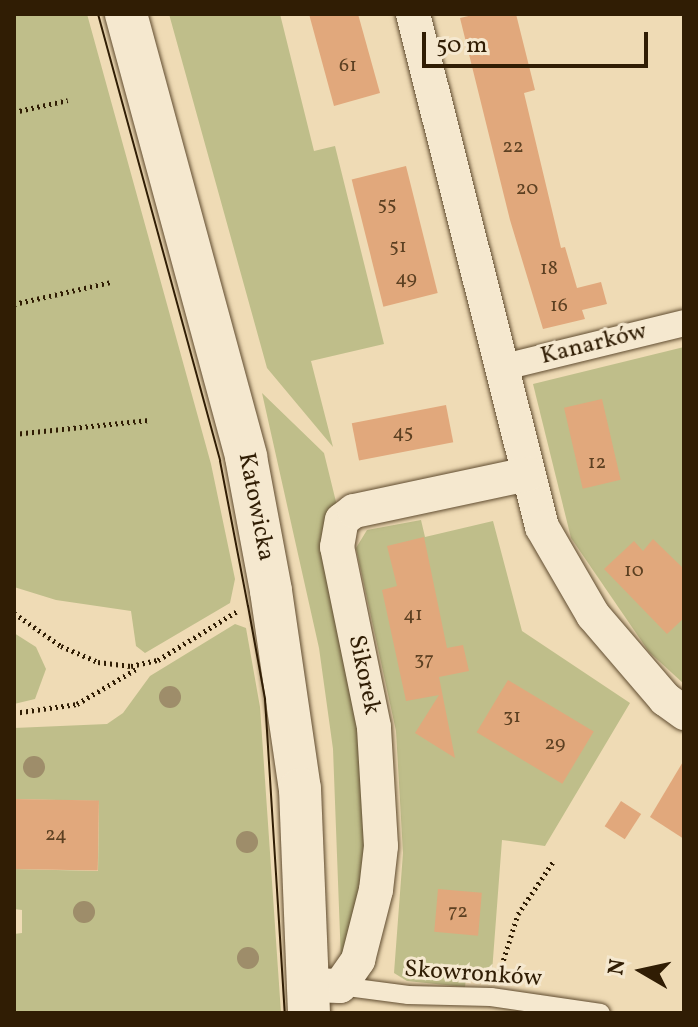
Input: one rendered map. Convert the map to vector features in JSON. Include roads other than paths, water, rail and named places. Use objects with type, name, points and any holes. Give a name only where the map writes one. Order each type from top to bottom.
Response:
[{"type":"street","name":"Katowicka","points":[[126,14],[242,442],[271,591],[300,789],[319,995]]},
{"type":"street","points":[[413,14],[542,527],[593,615],[665,699],[684,713]]},
{"type":"street","name":"Kanarków","points":[[504,367],[684,323]]},
{"type":"street","name":"Sikorek","points":[[319,995],[366,942],[381,846],[374,727],[337,532],[354,511],[528,474]]},
{"type":"lane","name":"Skowronków","points":[[319,995],[491,997],[601,1013]]},
{"type":"tram line","points":[[98,14],[220,461],[248,606],[265,699],[285,1013]]}]
